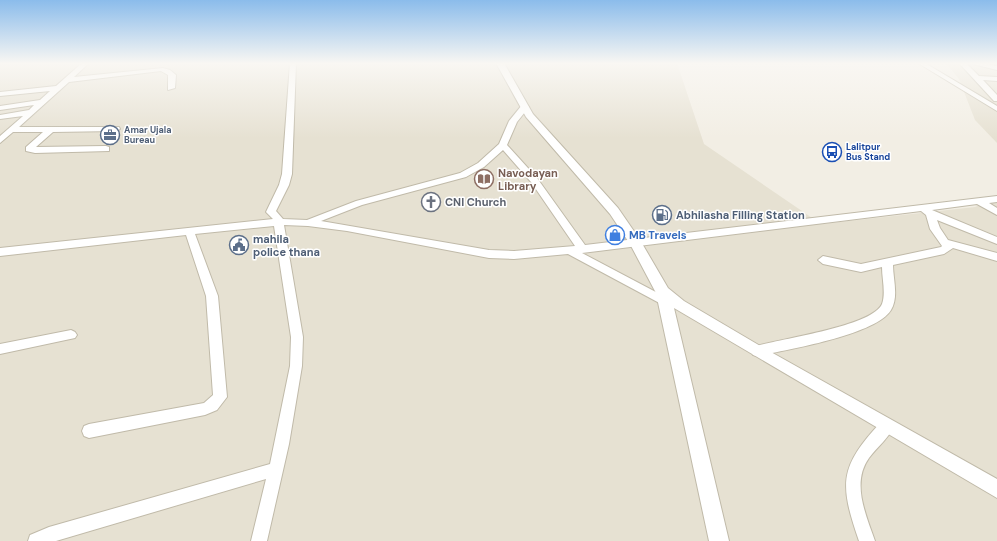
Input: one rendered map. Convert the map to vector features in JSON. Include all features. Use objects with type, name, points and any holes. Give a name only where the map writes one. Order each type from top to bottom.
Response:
[{"type":"street","points":[[0,94],[57,88]]},
{"type":"street","points":[[0,139],[59,88]]},
{"type":"street","points":[[259,541],[276,469],[296,366],[297,337],[275,216],[287,174],[292,88]]},
{"type":"street","points":[[514,88],[525,107],[547,136],[614,212],[636,243],[664,297],[719,541]]},
{"type":"street","points":[[962,88],[997,109]]},
{"type":"street","points":[[986,88],[997,99]]},
{"type":"street","points":[[0,100],[52,94]]},
{"type":"street","points":[[0,108],[42,102]]},
{"type":"street","points":[[308,223],[359,203],[464,174],[481,165],[503,144],[513,121],[525,107]]},
{"type":"street","points":[[0,117],[31,112]]},
{"type":"street","points":[[0,128],[50,130],[116,129]]},
{"type":"street","points":[[50,130],[30,145],[30,149],[106,149]]},
{"type":"street","points":[[503,144],[534,180],[576,250],[679,305],[757,352],[997,489]]},
{"type":"street","points":[[0,252],[189,231],[275,216],[489,254],[514,255],[576,250],[997,199]]},
{"type":"street","points":[[978,201],[997,212]]},
{"type":"street","points":[[920,209],[997,241]]},
{"type":"street","points":[[823,260],[861,268],[944,250],[948,247],[935,229],[931,214]]},
{"type":"street","points":[[89,431],[205,409],[212,406],[220,397],[212,296],[201,261],[189,231]]},
{"type":"street","points":[[944,242],[997,257]]},
{"type":"street","points":[[757,352],[842,331],[868,322],[879,316],[886,309],[888,298],[887,263]]},
{"type":"street","points":[[0,349],[71,335]]},
{"type":"street","points":[[867,541],[855,506],[852,486],[854,471],[868,446],[887,426]]},
{"type":"street","points":[[36,541],[48,535],[276,469]]},
{"type":"shaded area","points":[[0,88],[685,88],[704,144],[821,224],[975,207],[997,197],[997,541],[0,541]]},
{"type":"shaded area","points":[[963,88],[997,88],[997,143],[975,120]]},
{"type":"place","name":"Amar Ujala Bureau","points":[[110,135]]},
{"type":"place","name":"Lalitpur Bus Stand","points":[[832,152]]},
{"type":"place","name":"Navodayan Library","points":[[484,179]]},
{"type":"place","name":"CNI Church","points":[[431,202]]},
{"type":"place","name":"Abhilasha Filling Station","points":[[662,215]]},
{"type":"place","name":"MB Travels","points":[[615,235]]},
{"type":"place","name":"mahila police thana","points":[[239,245]]}]
